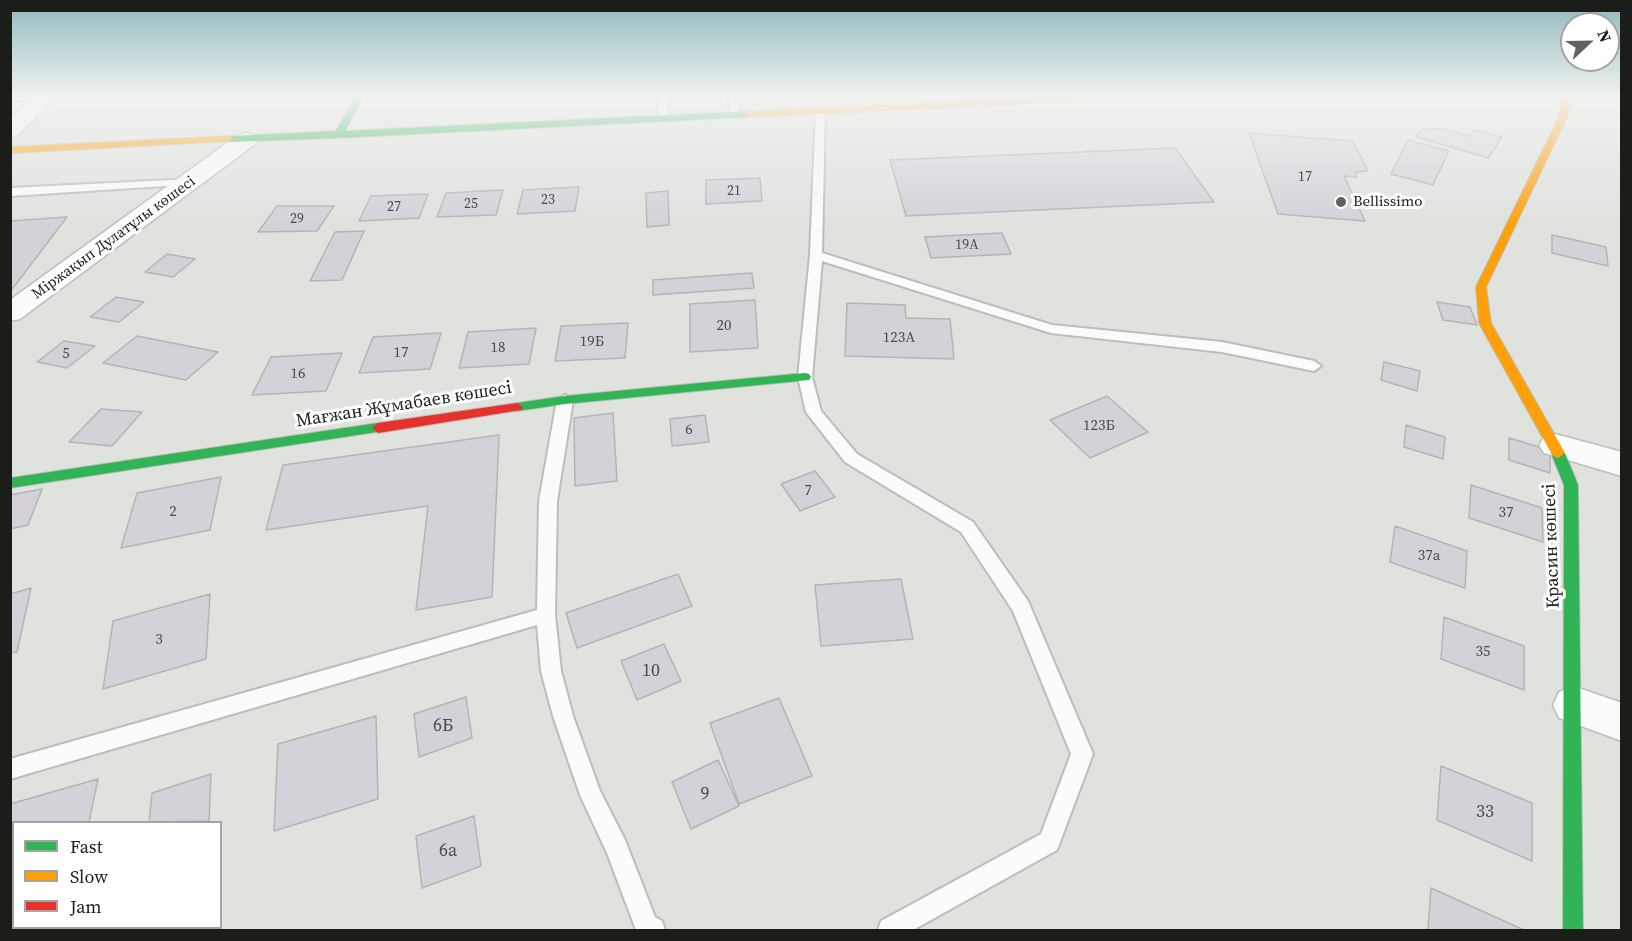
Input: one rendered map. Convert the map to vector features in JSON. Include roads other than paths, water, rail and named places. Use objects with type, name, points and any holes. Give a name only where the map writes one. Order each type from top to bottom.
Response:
[{"type":"street","points":[[10,150],[284,138]]},
{"type":"street","name":"Красин көшесі","points":[[1553,138],[1481,287],[1485,323],[1512,375],[1555,445],[1571,485],[1573,930]]},
{"type":"street","name":"Міржақып Дулатұлы көшесі","points":[[10,313],[246,140]]},
{"type":"street","name":"Мағжан Жұмабаев көшесі","points":[[10,483],[565,400],[805,377]]},
{"type":"street","points":[[1555,445],[1622,464]]},
{"type":"street","points":[[1573,705],[1622,722]]},
{"type":"lane","points":[[819,138],[816,255],[805,377],[814,412],[851,458],[967,527],[1021,607],[1082,754],[1049,842],[890,930]]},
{"type":"lane","points":[[10,192],[191,182]]},
{"type":"lane","points":[[816,255],[1052,329],[1222,347],[1314,366]]},
{"type":"lane","points":[[565,400],[549,501],[546,615],[551,671],[563,716],[591,795],[617,848],[646,925],[653,930]]},
{"type":"lane","points":[[10,769],[546,615]]},
{"type":"place","name":"Bellissimo","points":[[1341,202]]}]
